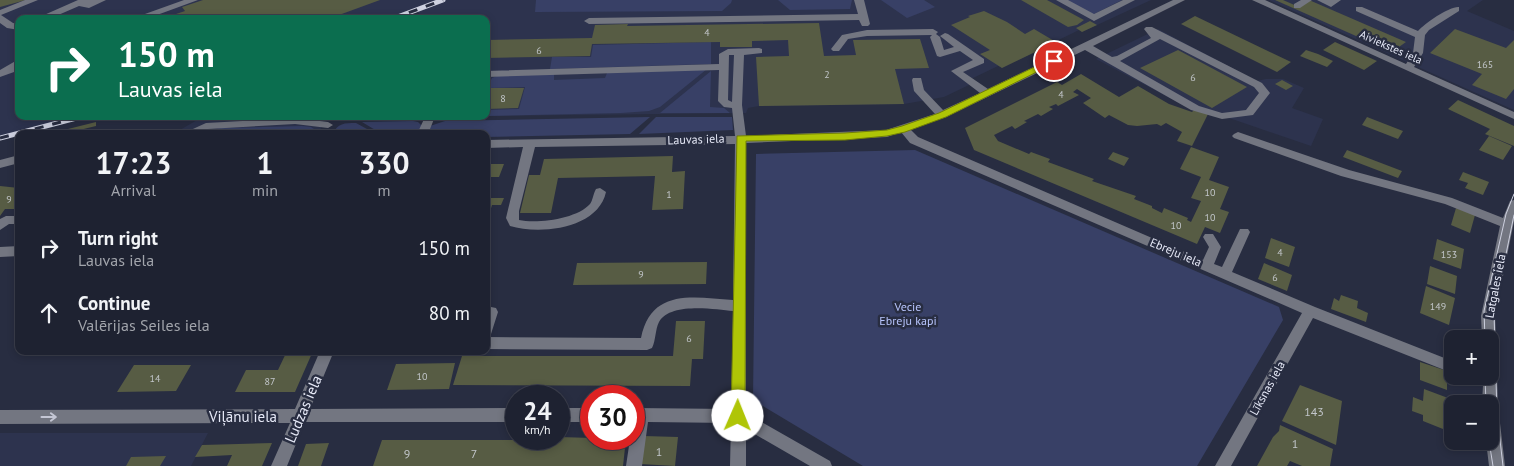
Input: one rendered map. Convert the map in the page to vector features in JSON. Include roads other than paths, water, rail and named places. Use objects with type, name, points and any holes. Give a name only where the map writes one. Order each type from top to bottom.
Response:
[{"type":"street","points":[[15,27],[10,26],[0,18],[33,0]]},
{"type":"street","points":[[50,15],[83,1],[86,6],[101,0]]},
{"type":"street","points":[[148,15],[193,0]]},
{"type":"street","points":[[859,0],[867,33]]},
{"type":"street","points":[[1061,0],[1094,18],[1130,0]]},
{"type":"street","name":"Lauvas iela","points":[[490,144],[845,137],[887,133],[905,129],[942,115],[1180,0]]},
{"type":"street","name":"Aiviekstes iela","points":[[1257,0],[1293,9],[1407,68],[1514,116]]},
{"type":"street","points":[[1293,9],[1307,0]]},
{"type":"street","points":[[1322,0],[1331,4],[1336,0]]},
{"type":"street","points":[[1358,9],[1420,35]]},
{"type":"street","points":[[1407,68],[1415,62],[1420,45],[1420,35],[1426,28],[1456,9]]},
{"type":"street","points":[[589,21],[863,17]]},
{"type":"street","points":[[1086,46],[1195,108],[1222,116],[1249,113],[1265,92],[1258,85],[1136,22]]},
{"type":"street","points":[[1111,60],[1120,58],[1155,39],[1154,32]]},
{"type":"street","points":[[836,49],[845,37],[867,33],[938,35],[962,48],[980,61],[956,71],[988,94]]},
{"type":"street","points":[[938,35],[940,54],[962,48]]},
{"type":"street","points":[[737,105],[728,104],[723,101],[724,54],[728,52],[759,51]]},
{"type":"street","points":[[738,466],[741,138],[737,105],[739,53]]},
{"type":"street","points":[[0,74],[15,66]]},
{"type":"street","points":[[490,74],[723,67]]},
{"type":"street","points":[[917,80],[919,91],[942,115]]},
{"type":"street","points":[[196,130],[206,126],[295,121],[329,125]]},
{"type":"street","name":"Ebreju iela","points":[[905,129],[914,140],[1310,311],[1444,364]]},
{"type":"street","points":[[1238,136],[1353,175],[1448,201],[1507,224]]},
{"type":"street","points":[[530,143],[512,211],[514,223],[530,227],[584,215],[597,205],[600,192]]},
{"type":"street","points":[[0,164],[15,160]]},
{"type":"street","name":"Latgales iela","points":[[1489,330],[1488,316],[1507,224],[1514,204]]},
{"type":"street","points":[[0,226],[6,220],[15,220]]},
{"type":"street","points":[[1225,274],[1244,232]]},
{"type":"street","points":[[1207,266],[1215,247],[1209,237]]},
{"type":"street","points":[[0,252],[15,251]]},
{"type":"street","points":[[490,343],[647,344],[653,319],[660,310],[672,304],[739,306]]},
{"type":"street","name":"Līksnas iela","points":[[1223,466],[1310,311]]},
{"type":"street","name":"Ludzas iela","points":[[279,466],[325,355]]},
{"type":"street","points":[[1486,385],[1497,466]]},
{"type":"street","name":"Viļānu iela","points":[[0,417],[505,415]]},
{"type":"street","points":[[645,415],[738,416],[824,466]]},
{"type":"street","points":[[634,466],[635,450]]},
{"type":"tram line","points":[[1485,330],[1484,311],[1506,214],[1514,194]]},
{"type":"tram line","points":[[1503,466],[1497,414],[1494,313],[1514,215]]},
{"type":"tram line","points":[[1485,385],[1486,395]]},
{"type":"tram line","points":[[1490,450],[1493,466]]},
{"type":"railway","points":[[403,15],[443,0]]},
{"type":"railway","points":[[31,130],[69,120]]},
{"type":"railway","points":[[0,138],[15,134]]},
{"type":"park label","name":"Vecie Ebreju kapi","points":[[908,313]]}]
